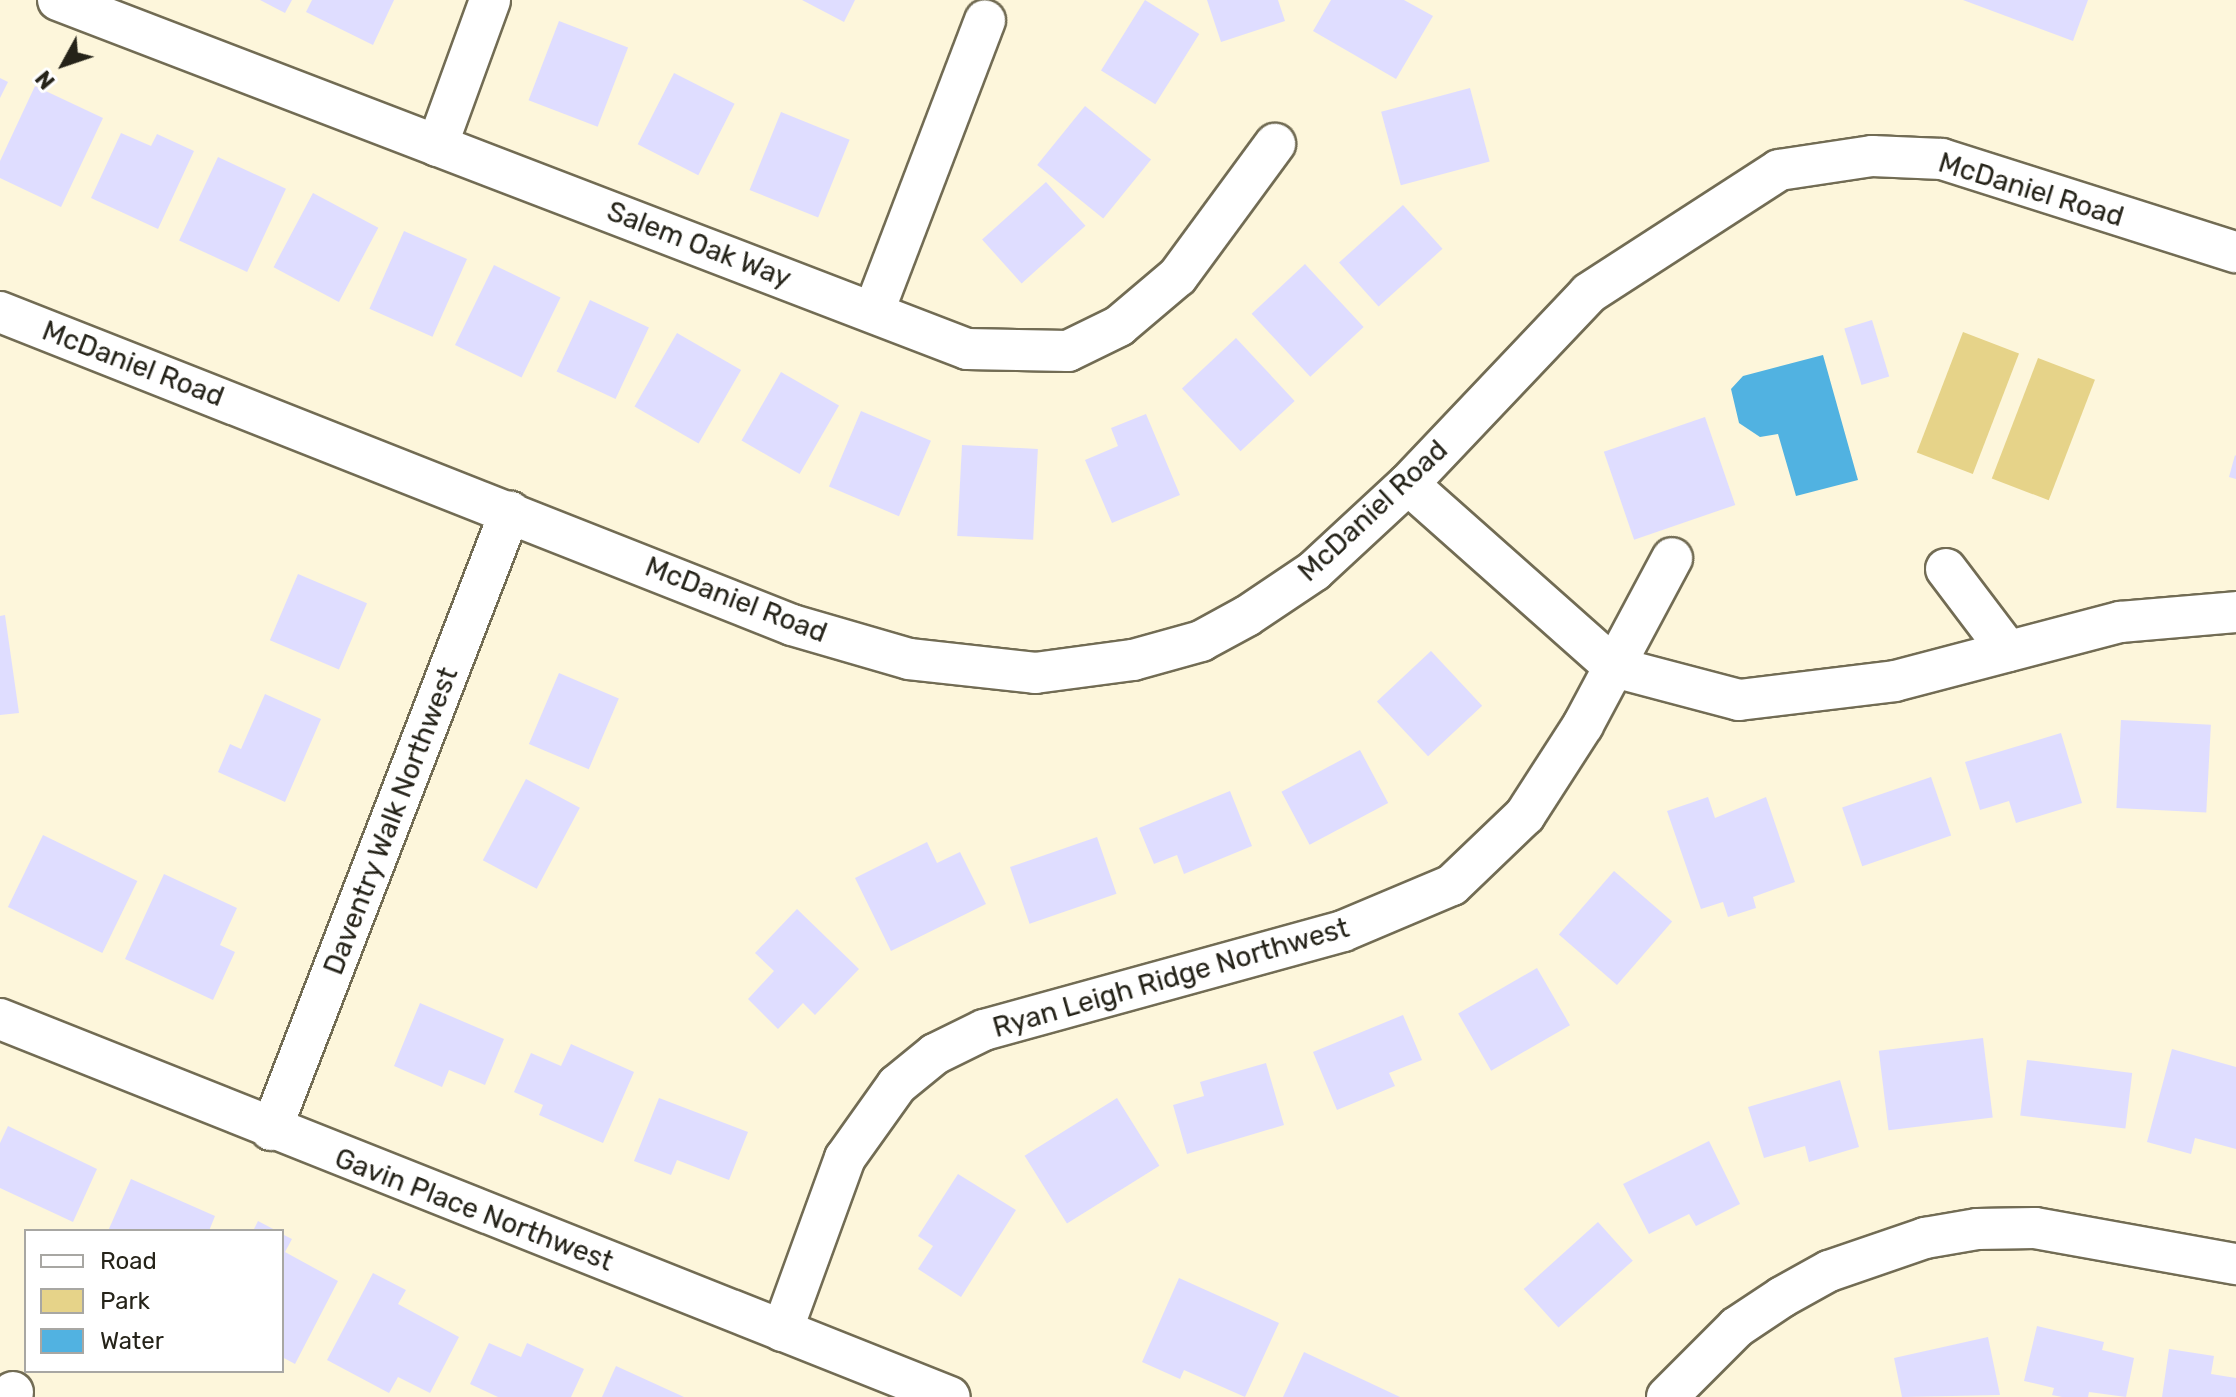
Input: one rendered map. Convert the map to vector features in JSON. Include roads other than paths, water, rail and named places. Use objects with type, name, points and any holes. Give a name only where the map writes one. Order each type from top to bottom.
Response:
[{"type":"street","name":"Salem Oak Way","points":[[58,0],[967,349],[1068,351],[1119,326],[1178,276],[1275,144]]},
{"type":"street","points":[[437,146],[490,0]]},
{"type":"street","points":[[874,311],[985,20]]},
{"type":"street","name":"McDaniel Road","points":[[0,312],[792,625],[909,659],[1035,673],[1133,660],[1201,641],[1314,571],[1408,484],[1589,293],[1779,170],[1872,156],[1942,159],[2236,252]]},
{"type":"street","points":[[1408,484],[1614,667],[1739,700],[1895,681],[2120,622],[2236,612]]},
{"type":"street","name":"Daventry Walk Northwest","points":[[271,1130],[510,512]]},
{"type":"street","name":"Ryan Leigh Ridge Northwest","points":[[782,1331],[845,1158],[897,1085],[935,1054],[1021,1018],[1343,931],[1452,885],[1525,815],[1614,667],[1672,558]]},
{"type":"street","points":[[1946,569],[2008,651]]},
{"type":"street","name":"Gavin Place Northwest","points":[[0,1019],[271,1130],[950,1397]]},
{"type":"street","points":[[1667,1397],[1737,1327],[1782,1297],[1829,1271],[1925,1238],[1977,1229],[2035,1228],[2236,1264]]},
{"type":"water","points":[[1823,355],[1858,480],[1796,496],[1778,434],[1760,437],[1739,423],[1731,389],[1743,376]]}]
